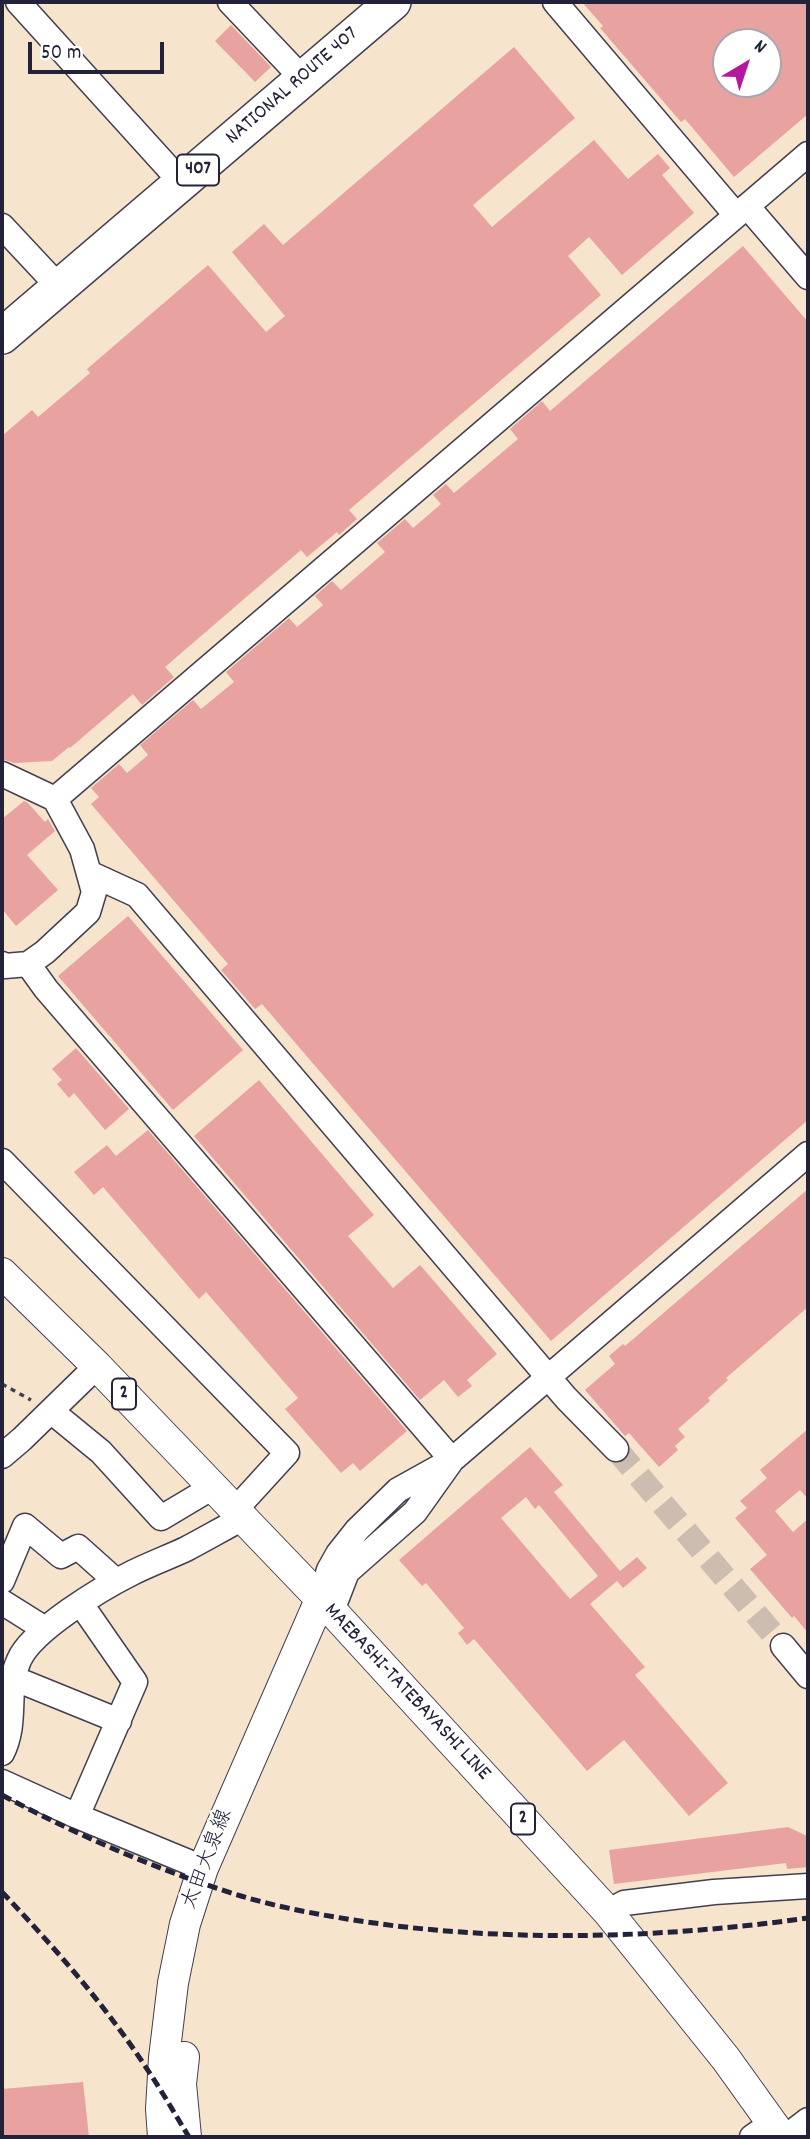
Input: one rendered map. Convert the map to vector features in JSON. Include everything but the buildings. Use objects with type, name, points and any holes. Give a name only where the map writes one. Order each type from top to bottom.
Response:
[{"type":"highway","name":"NATIONAL ROUTE 407","points":[[2,336],[393,2]]},
{"type":"main road","name":"MAEBASHI-TATEBAYASHI LINE","points":[[2,1273],[97,1366],[239,1514],[608,1912],[726,2059],[773,2134]]},
{"type":"main road","name":"太田大泉線","points":[[163,2137],[161,2109],[173,1983],[185,1924],[203,1868],[326,1606]]},
{"type":"main road","name":"太田大泉線","points":[[186,2137],[181,2084],[189,1995],[200,1930],[326,1606]]},
{"type":"street","points":[[18,2],[182,183]]},
{"type":"street","points":[[230,2],[303,79]]},
{"type":"street","points":[[555,2],[741,210],[808,277]]},
{"type":"street","points":[[55,799],[808,154]]},
{"type":"street","points":[[2,226],[59,287]]},
{"type":"street","points":[[2,774],[55,799],[82,849],[94,892],[88,912],[45,952],[28,964],[2,964]]},
{"type":"street","points":[[89,873],[137,895],[566,1398],[616,1448]]},
{"type":"street","points":[[28,964],[46,989],[452,1460]]},
{"type":"street","points":[[326,1606],[329,1570],[338,1554],[398,1490],[452,1460],[808,1154]]},
{"type":"street","points":[[2,1161],[287,1453],[239,1514],[186,1549],[125,1577],[81,1604],[45,1629],[23,1651],[13,1688],[11,1730],[2,1753]]},
{"type":"street","points":[[2,1456],[97,1366]]},
{"type":"street","points":[[51,1412],[102,1452],[162,1518],[213,1487]]},
{"type":"street","points":[[2,1581],[25,1526],[61,1556],[78,1546],[125,1577]]},
{"type":"street","points":[[2,1602],[45,1629]]},
{"type":"street","points":[[77,1816],[135,1682],[81,1604]]},
{"type":"street","points":[[783,1646],[808,1676]]},
{"type":"street","points":[[13,1688],[119,1721]]},
{"type":"street","points":[[2,1782],[203,1868]]},
{"type":"street","points":[[608,1912],[624,1903],[714,1892],[808,1886]]},
{"type":"street","points":[[773,2134],[808,2120]]},
{"type":"path","points":[[2,1384],[51,1412]]},
{"type":"tunnel","points":[[616,1449],[783,1646]]},
{"type":"railway","points":[[2,1795],[89,1838],[210,1886],[298,1910],[396,1926],[551,1936],[706,1930],[808,1918]]},
{"type":"railway","points":[[2,1892],[61,1956],[116,2024],[189,2137]]}]
